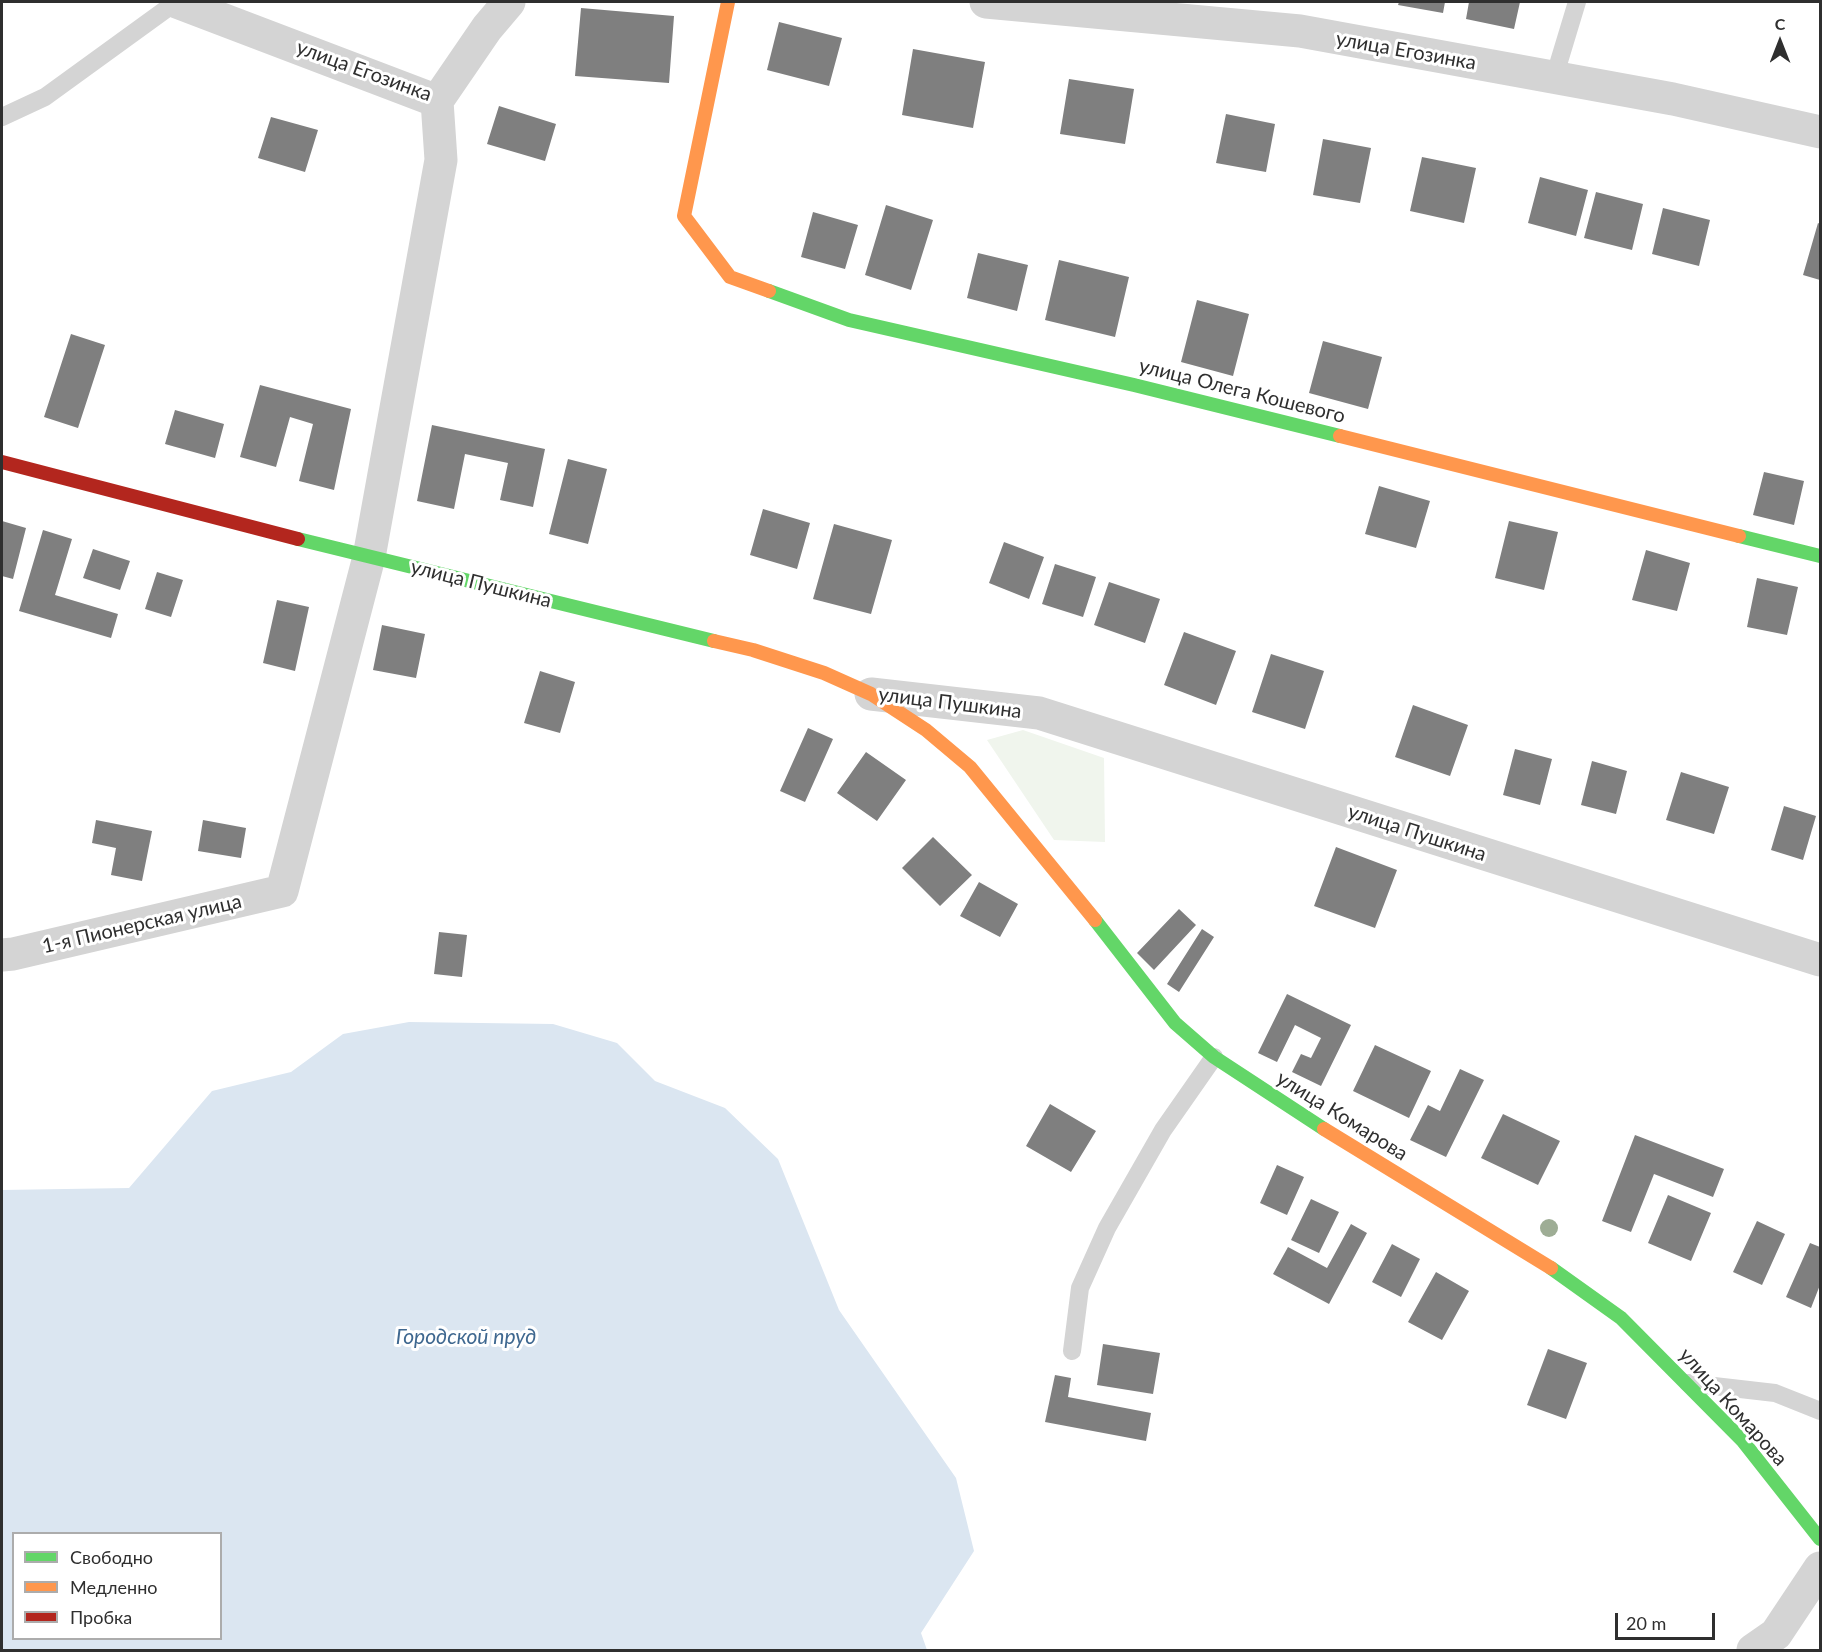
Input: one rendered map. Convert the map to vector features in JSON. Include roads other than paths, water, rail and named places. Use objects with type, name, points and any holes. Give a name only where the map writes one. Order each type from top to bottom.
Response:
[{"type":"street","name":"улица Егозинка","points":[[176,2],[437,101],[487,28],[509,2]]},
{"type":"street","name":"улица Олега Кошевого","points":[[728,2],[684,216],[730,277],[849,320],[1134,384],[1821,556]]},
{"type":"street","name":"улица Егозинка","points":[[986,2],[1300,31],[1673,99],[1821,132]]},
{"type":"street","points":[[369,557],[441,160],[437,101]]},
{"type":"street","name":"улица Пушкина","points":[[2,462],[369,557],[753,650],[824,673],[871,694],[1039,713],[1821,960]]},
{"type":"street","name":"1-я Пионерская улица","points":[[2,955],[282,891],[369,557]]},
{"type":"street","name":"улица Комарова","points":[[871,694],[926,730],[970,767],[1125,957],[1175,1023],[1214,1057],[1304,1117],[1547,1265],[1621,1318],[1742,1440],[1821,1539]]},
{"type":"street","points":[[1753,1650],[1776,1634],[1821,1568]]},
{"type":"lane","points":[[2,117],[45,97],[176,2]]},
{"type":"lane","points":[[1554,78],[1577,2]]},
{"type":"lane","points":[[1072,1351],[1080,1288],[1107,1228],[1163,1130],[1214,1057]]},
{"type":"lane","points":[[1687,1383],[1775,1393],[1821,1411]]},
{"type":"water","name":"Городской пруд","points":[[409,1022],[553,1024],[617,1043],[655,1081],[725,1108],[778,1159],[839,1310],[956,1478],[974,1551],[921,1633],[927,1650],[2,1650],[2,1190],[129,1188],[212,1091],[291,1072],[343,1034]]}]
